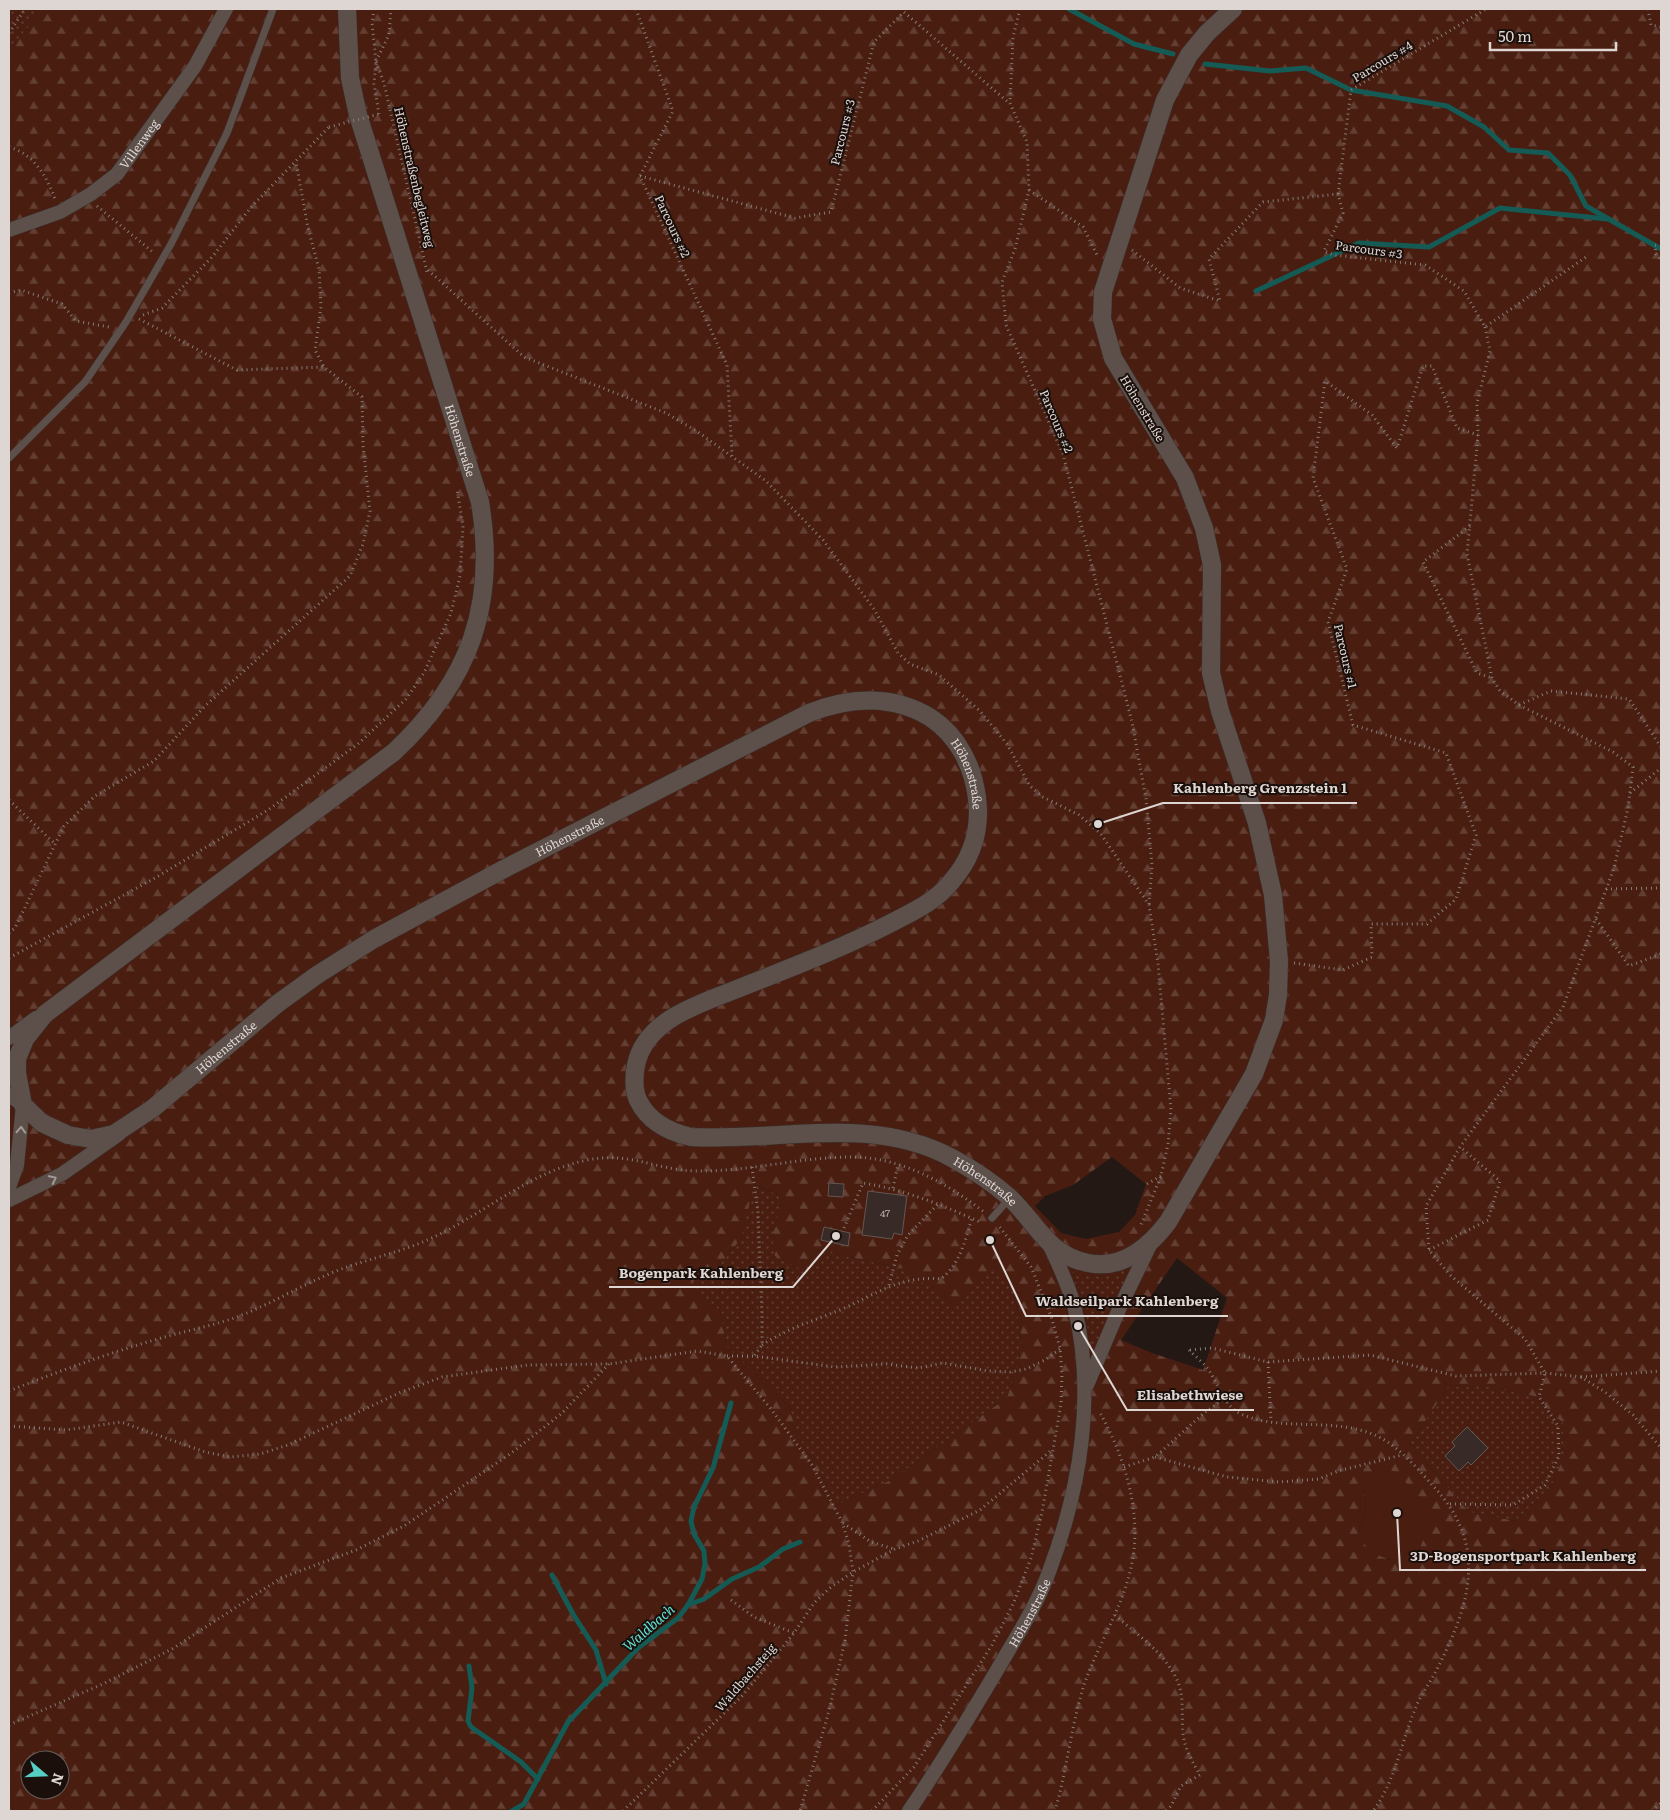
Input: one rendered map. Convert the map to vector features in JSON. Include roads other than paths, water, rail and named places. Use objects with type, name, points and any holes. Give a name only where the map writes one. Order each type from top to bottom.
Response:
[{"type":"street","name":"Villenweg","points":[[9,230],[60,212],[91,194],[117,174],[195,66],[226,9]]},
{"type":"street","name":"Höhenstraße","points":[[9,1038],[370,772],[414,733],[442,700],[454,682],[473,636],[480,611],[486,554],[484,528],[474,478],[358,115],[350,78],[347,9]]},
{"type":"street","name":"Höhenstraße","points":[[1086,1388],[1120,1307],[1151,1242],[1172,1215],[1254,1074],[1274,1020],[1278,995],[1279,961],[1273,895],[1257,824],[1220,711],[1212,673],[1210,657],[1212,565],[1204,528],[1185,478],[1113,358],[1102,319],[1102,305],[1108,275],[1165,100],[1178,72],[1194,48],[1233,9]]},
{"type":"street","name":"Höhenstraße","points":[[9,1200],[62,1174],[132,1124],[277,1004],[317,975],[374,939],[502,870],[809,713],[844,702],[879,700],[915,709],[932,719],[949,734],[963,752],[971,770],[979,811],[973,846],[964,865],[951,882],[921,907],[829,954],[678,1014],[661,1025],[643,1046],[638,1058],[634,1086],[637,1098],[644,1111],[656,1122],[678,1134],[691,1137],[843,1132],[880,1135],[914,1143],[963,1164],[1010,1198],[1050,1246],[1064,1255],[1089,1263],[1108,1264],[1131,1256],[1151,1242]]},
{"type":"street","name":"Höhenstraße","points":[[9,1187],[18,1165],[23,1106],[17,1072],[20,1049],[34,1025],[69,994]]},
{"type":"street","name":"Höhenstraße","points":[[9,1095],[42,1123],[68,1135],[83,1138],[114,1134],[132,1124]]},
{"type":"street","name":"Höhenstraße","points":[[910,1811],[992,1680],[1020,1630],[1050,1571],[1070,1508],[1081,1440],[1086,1388],[1083,1357],[1073,1304],[1050,1246]]},
{"type":"lane","points":[[9,458],[85,382],[126,322],[163,258],[227,133],[273,9]]},
{"type":"lane","points":[[992,1218],[1010,1198]]},
{"type":"waterway","points":[[1069,9],[1134,44],[1173,54]]},
{"type":"waterway","points":[[1205,64],[1270,71],[1306,68],[1351,90],[1447,106],[1484,127],[1509,150],[1548,153],[1570,175],[1586,206],[1661,249]]},
{"type":"waterway","points":[[1256,291],[1359,243],[1429,247],[1500,208],[1607,219]]},
{"type":"waterway","name":"Waldbach","points":[[512,1811],[524,1804],[568,1722],[638,1648],[678,1618],[688,1605],[702,1579],[705,1564],[704,1551],[694,1534],[691,1521],[694,1507],[713,1468],[731,1403]]},
{"type":"waterway","points":[[688,1605],[704,1599],[732,1579],[759,1567],[783,1549],[800,1542]]},
{"type":"waterway","points":[[552,1575],[573,1614],[596,1650],[606,1684]]},
{"type":"waterway","points":[[469,1666],[472,1688],[468,1721],[471,1727],[521,1762],[538,1779]]},
{"type":"place","name":"Kahlenberg Grenzstein 1","points":[[1098,824]]},
{"type":"place","name":"Bogenpark Kahlenberg","points":[[836,1236]]},
{"type":"place","name":"Waldseilpark Kahlenberg","points":[[990,1240]]},
{"type":"place","name":"Elisabethwiese","points":[[1078,1326]]},
{"type":"place","name":"3D-Bogensportpark Kahlenberg","points":[[1397,1513]]}]
